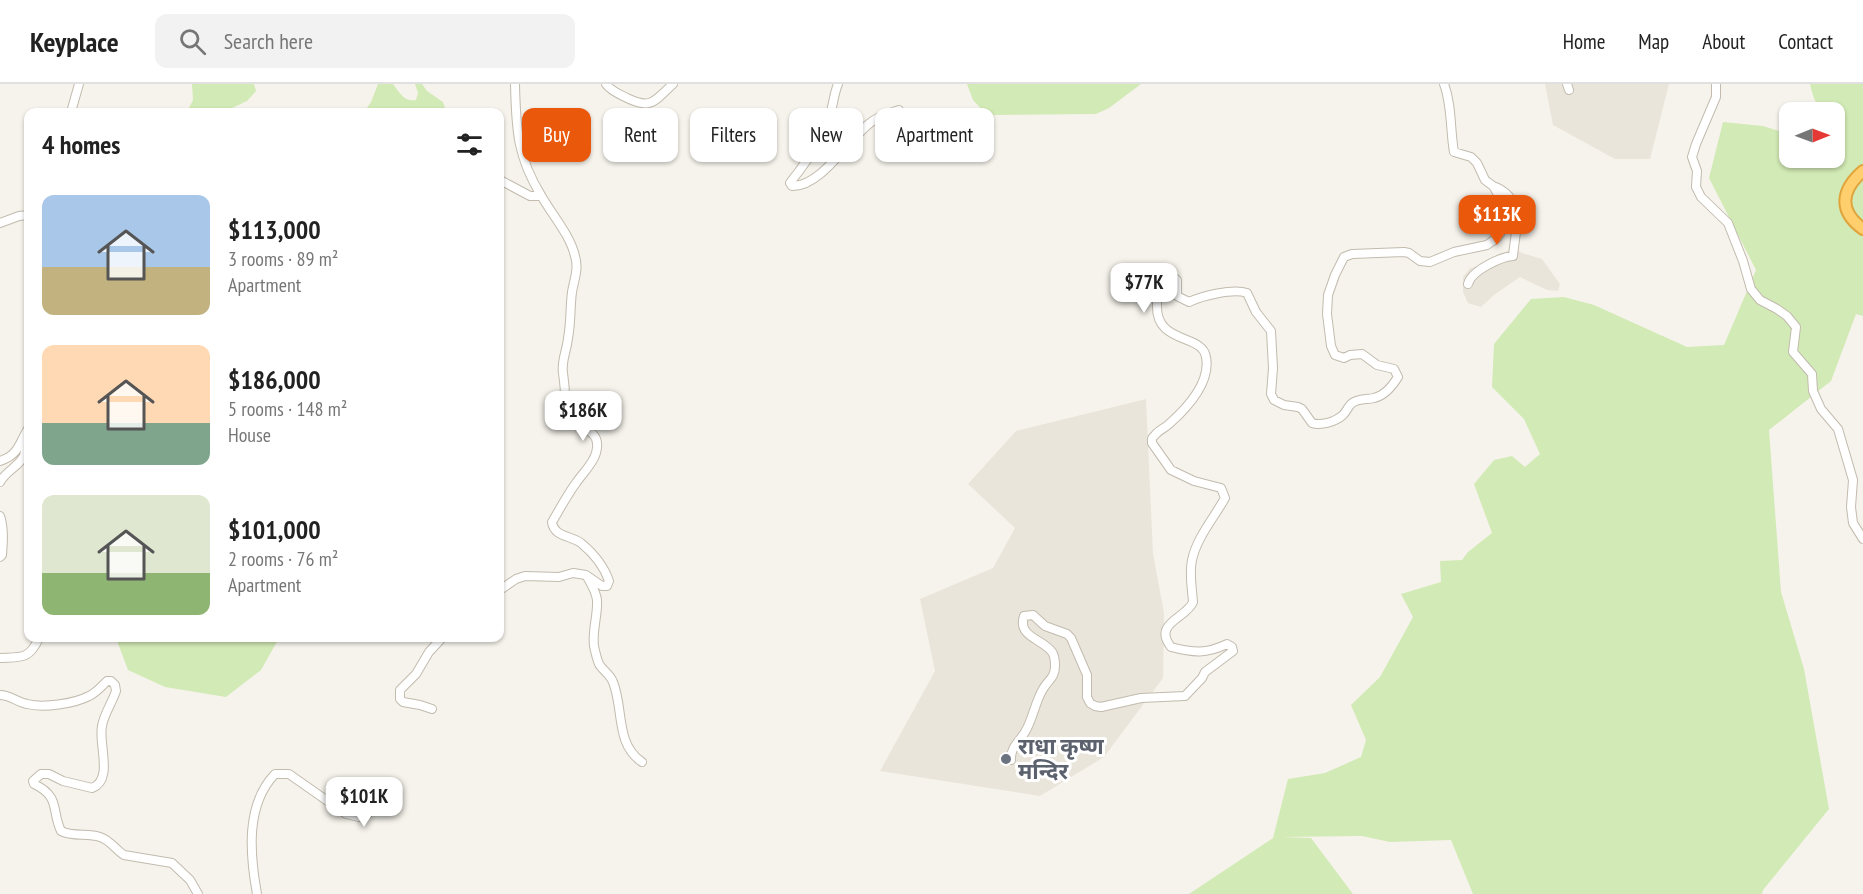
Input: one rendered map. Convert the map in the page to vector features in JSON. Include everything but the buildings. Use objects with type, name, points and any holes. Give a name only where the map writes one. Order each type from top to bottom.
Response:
[{"type":"highway","points":[[1863,171],[1848,187],[1845,196],[1848,216],[1863,229]]},
{"type":"street","points":[[72,108],[79,84]]},
{"type":"street","points":[[504,587],[525,576],[559,577],[573,573],[586,575],[602,586],[608,584],[606,572],[591,552],[578,541],[557,533],[553,528],[552,522],[596,454],[597,446],[595,437],[590,431],[572,423],[565,414],[562,365],[568,340],[576,278],[576,257],[526,165],[518,142],[515,84]]},
{"type":"street","points":[[606,84],[615,92],[646,105],[673,84]]},
{"type":"street","points":[[838,84],[834,92],[834,103],[829,119],[803,166],[790,183],[792,186],[804,184],[824,171],[854,137],[875,120]]},
{"type":"street","points":[[1444,84],[1448,93],[1449,111],[1453,124],[1451,135],[1454,152],[1471,158],[1477,163],[1485,180],[1503,190],[1511,199],[1517,212],[1513,256],[1500,259],[1475,273],[1469,278],[1468,284]]},
{"type":"street","points":[[1716,84],[1716,97],[1692,157],[1696,171],[1696,187],[1701,197],[1728,223],[1743,261],[1751,290],[1760,300],[1787,316],[1796,327],[1793,352],[1812,374],[1812,391],[1821,409],[1838,429],[1853,480],[1851,507],[1853,522],[1863,540]]},
{"type":"street","points":[[504,182],[530,196],[541,196]]},
{"type":"street","points":[[1011,760],[1014,747],[1026,731],[1037,701],[1043,688],[1054,675],[1055,668],[1054,655],[1051,650],[1028,634],[1023,627],[1024,616],[1033,615],[1045,626],[1067,634],[1071,638],[1086,672],[1088,697],[1095,706],[1106,707],[1141,698],[1185,696],[1205,672],[1233,651],[1232,647],[1227,644],[1209,652],[1178,649],[1171,647],[1166,636],[1173,620],[1193,602],[1192,558],[1209,522],[1225,498],[1221,488],[1194,481],[1171,470],[1152,443],[1155,433],[1167,426],[1194,398],[1203,380],[1206,366],[1206,356],[1203,350],[1168,331],[1159,323],[1156,309],[1157,289],[1160,282],[1166,277],[1173,277],[1177,280],[1177,296],[1189,302],[1235,291],[1247,293],[1256,312],[1271,331],[1273,368],[1271,394],[1274,400],[1302,409],[1312,423],[1318,425],[1332,422],[1343,415],[1352,403],[1383,394],[1398,377],[1394,369],[1377,365],[1362,354],[1344,358],[1335,355],[1331,346],[1327,314],[1328,295],[1344,257],[1352,254],[1404,252],[1420,261],[1430,262],[1454,252],[1487,245],[1498,237],[1508,220],[1509,212],[1507,202],[1499,196],[1493,186]]},
{"type":"street","points":[[0,224],[24,216]]},
{"type":"street","points":[[0,461],[15,454],[24,437]]},
{"type":"street","points":[[0,482],[24,456]]},
{"type":"street","points":[[0,516],[3,524],[2,555],[0,557]]},
{"type":"street","points":[[586,575],[597,600],[593,631],[594,648],[599,664],[610,675],[614,684],[626,746],[635,758],[642,762]]},
{"type":"street","points":[[0,658],[25,656],[33,650],[37,642]]},
{"type":"street","points":[[432,709],[403,702],[400,699],[400,690],[416,674],[429,652],[438,642]]},
{"type":"street","points":[[0,695],[12,697],[25,704],[58,704],[88,697],[107,681],[115,685],[116,691],[102,728],[104,753],[102,781],[92,788],[63,781],[49,774],[41,774],[33,781],[34,784],[52,798],[61,831],[67,834],[101,837],[111,842],[124,855],[172,863],[190,880],[198,894]]},
{"type":"street","points":[[257,894],[252,864],[256,805],[267,782],[274,774],[289,774],[346,813],[359,817],[368,813],[393,793]]},
{"type":"shaded area","points":[[1545,84],[1669,84],[1650,159],[1615,159],[1553,125]]},
{"type":"shaded area","points":[[1514,248],[1542,259],[1560,284],[1558,291],[1547,290],[1520,277],[1481,307],[1468,303],[1463,292],[1463,277],[1470,268],[1503,263]]},
{"type":"shaded area","points":[[1146,399],[1153,554],[1164,613],[1163,678],[1104,757],[1040,796],[880,771],[935,671],[920,599],[993,568],[1015,528],[968,484],[1016,431]]},
{"type":"green space","points":[[192,84],[254,84],[256,91],[247,101],[232,108],[189,108],[193,100]]},
{"type":"green space","points":[[378,84],[393,84],[408,100],[416,100],[418,93],[415,84],[422,84],[427,91],[443,102],[445,108],[367,108]]},
{"type":"green space","points":[[967,84],[1141,84],[1109,108],[1096,114],[994,115],[994,108],[980,108],[973,100]]},
{"type":"green space","points":[[1810,84],[1863,84],[1863,316],[1856,314],[1831,381],[1769,430],[1781,592],[1804,669],[1829,809],[1762,894],[1473,894],[1451,840],[1390,842],[1362,836],[1281,837],[1311,838],[1353,894],[1189,894],[1273,838],[1288,779],[1325,773],[1361,757],[1366,740],[1351,705],[1380,677],[1413,617],[1401,594],[1441,582],[1440,561],[1462,560],[1468,552],[1492,533],[1474,484],[1494,460],[1512,456],[1525,467],[1540,454],[1524,419],[1492,387],[1494,344],[1531,299],[1564,297],[1594,305],[1687,347],[1724,345],[1756,270],[1709,178],[1723,122],[1763,126],[1779,131],[1779,168],[1845,168],[1845,102],[1816,102]]},
{"type":"green space","points":[[118,642],[277,642],[261,670],[226,697],[165,687],[128,670]]},
{"type":"place","name":"राधा कृष्ण मन्दिर","points":[[1006,759]]}]
